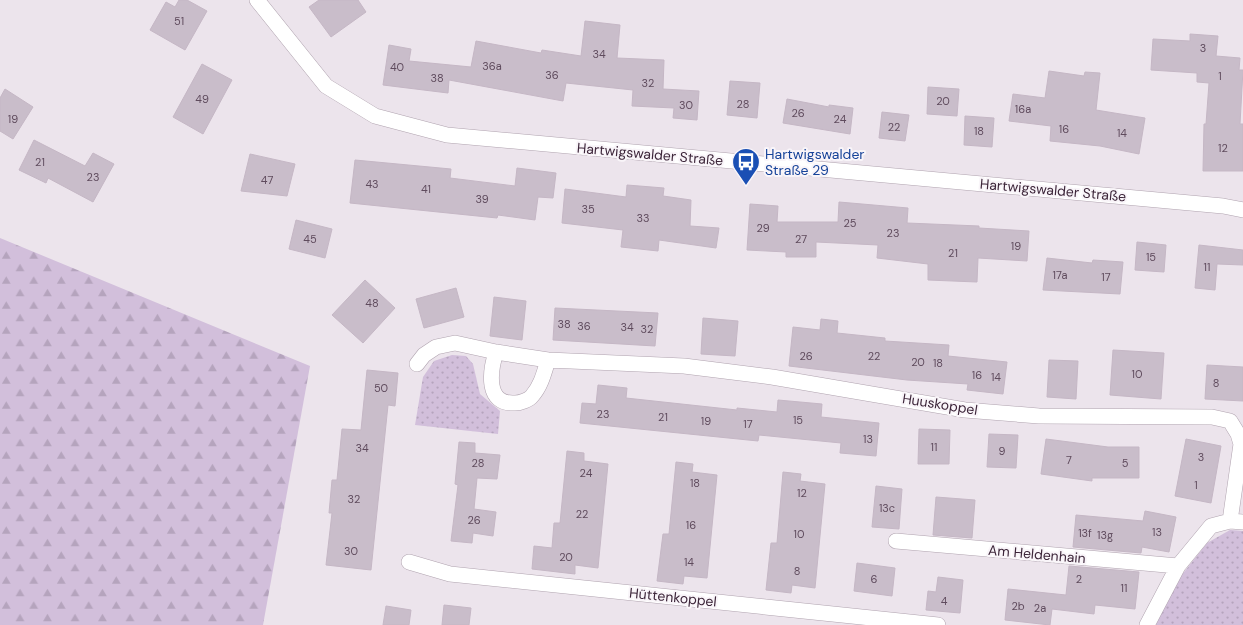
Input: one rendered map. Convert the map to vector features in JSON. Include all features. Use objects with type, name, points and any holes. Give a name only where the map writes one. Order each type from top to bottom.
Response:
[{"type":"street","name":"Hartwigswalder Straße","points":[[257,0],[326,86],[376,116],[446,135],[1223,206],[1243,210]]},
{"type":"street","name":"Huuskoppel","points":[[417,364],[424,355],[436,348],[456,343],[496,352],[548,360],[694,367],[772,377],[965,410],[1039,416],[1212,417],[1230,421],[1238,434],[1241,444],[1236,521]]},
{"type":"street","points":[[496,352],[492,367],[491,385],[497,398],[507,403],[518,403],[531,398],[541,383],[548,360]]},
{"type":"street","points":[[1147,625],[1178,566],[1211,526],[1236,521]]},
{"type":"street","name":"Am Heldenhain","points":[[896,541],[1178,566]]},
{"type":"street","name":"Hüttenkoppel","points":[[409,562],[450,574],[938,625]]},
{"type":"green space","points":[[0,238],[310,366],[263,625],[0,625]]},
{"type":"green space","points":[[452,355],[466,356],[473,364],[480,394],[500,411],[498,434],[415,425],[423,377],[434,361]]},
{"type":"green space","points":[[1230,530],[1243,531],[1243,625],[1155,625],[1181,576],[1207,543]]},
{"type":"building","points":[[179,0],[187,0],[207,11],[185,50],[150,30],[166,2],[175,7]]},
{"type":"building","points":[[319,0],[358,0],[366,12],[331,37],[309,7]]},
{"type":"building","points":[[585,21],[620,25],[617,58],[664,60],[663,89],[699,91],[697,120],[673,118],[674,108],[632,106],[633,90],[566,83],[563,101],[449,80],[448,93],[383,85],[389,45],[411,49],[409,61],[471,67],[476,41],[541,53],[542,50],[581,56]]},
{"type":"building","points":[[1190,34],[1218,36],[1216,56],[1240,58],[1239,70],[1243,70],[1240,124],[1243,124],[1243,171],[1203,171],[1204,124],[1206,124],[1209,83],[1197,82],[1197,73],[1151,70],[1153,39],[1190,41]]},
{"type":"building","points":[[202,64],[232,80],[203,134],[173,117]]},
{"type":"building","points":[[1049,71],[1084,76],[1085,72],[1100,73],[1096,110],[1145,118],[1139,154],[1100,146],[1050,141],[1051,126],[1009,121],[1013,94],[1045,98]]},
{"type":"building","points":[[730,81],[760,83],[757,118],[727,115]]},
{"type":"building","points":[[928,87],[959,89],[957,116],[927,114]]},
{"type":"building","points":[[5,89],[33,107],[13,139],[0,131],[0,98]]},
{"type":"building","points":[[787,99],[829,107],[829,105],[853,108],[850,134],[783,123]]},
{"type":"building","points":[[882,112],[909,115],[905,141],[879,138]]},
{"type":"building","points":[[965,116],[994,118],[992,147],[964,145]]},
{"type":"building","points":[[34,140],[85,166],[93,153],[114,164],[93,202],[48,178],[46,183],[19,170]]},
{"type":"building","points":[[250,154],[295,164],[287,196],[241,191]]},
{"type":"building","points":[[355,160],[451,169],[450,178],[515,186],[517,168],[556,173],[553,198],[538,197],[535,220],[498,215],[497,218],[350,203]]},
{"type":"building","points":[[627,185],[664,188],[663,196],[691,200],[690,226],[719,228],[716,248],[659,240],[658,251],[621,247],[623,230],[562,223],[565,189],[626,197]]},
{"type":"building","points":[[839,202],[908,208],[907,223],[979,226],[979,228],[1029,231],[1027,261],[978,258],[977,282],[928,280],[928,264],[877,258],[878,245],[816,242],[816,257],[786,257],[786,252],[747,250],[750,204],[778,206],[777,222],[838,222]]},
{"type":"building","points":[[296,220],[332,229],[325,258],[289,249]]},
{"type":"building","points":[[1137,242],[1166,245],[1164,272],[1135,270]]},
{"type":"building","points":[[1199,245],[1243,250],[1243,265],[1217,264],[1215,290],[1195,288]]},
{"type":"building","points":[[1047,258],[1092,263],[1093,260],[1123,262],[1120,294],[1043,290]]},
{"type":"building","points":[[365,280],[395,308],[363,343],[332,315]]},
{"type":"building","points":[[456,288],[464,317],[424,328],[416,299]]},
{"type":"building","points":[[494,297],[526,301],[522,340],[490,336]]},
{"type":"building","points":[[555,308],[658,313],[655,346],[553,340]]},
{"type":"building","points":[[703,318],[738,321],[735,356],[701,354]]},
{"type":"building","points":[[821,319],[838,321],[837,333],[885,338],[885,341],[949,345],[948,356],[1007,362],[1003,394],[967,390],[968,384],[907,380],[789,366],[793,327],[820,330]]},
{"type":"building","points":[[1113,350],[1164,353],[1161,399],[1110,395]]},
{"type":"building","points":[[1049,360],[1078,361],[1076,399],[1047,397]]},
{"type":"building","points":[[1207,365],[1243,367],[1243,401],[1205,399]]},
{"type":"building","points":[[367,370],[398,373],[395,406],[388,405],[371,570],[326,565],[332,513],[329,513],[332,480],[337,480],[342,429],[361,430]]},
{"type":"building","points":[[598,385],[627,388],[626,398],[737,410],[737,408],[777,412],[778,400],[822,404],[821,417],[879,423],[876,456],[840,453],[841,443],[759,435],[758,441],[580,423],[582,403],[596,404]]},
{"type":"building","points":[[919,429],[950,430],[949,464],[918,464]]},
{"type":"building","points":[[989,434],[1018,435],[1016,468],[987,467]]},
{"type":"building","points":[[1046,439],[1108,447],[1139,447],[1139,478],[1092,478],[1092,481],[1041,474]]},
{"type":"building","points":[[1186,439],[1221,446],[1211,503],[1175,496]]},
{"type":"building","points":[[459,442],[475,443],[475,453],[500,455],[497,479],[477,478],[474,509],[496,512],[493,536],[473,533],[472,543],[451,541],[458,485],[455,484]]},
{"type":"building","points":[[567,451],[584,453],[584,461],[608,464],[598,568],[575,565],[575,574],[532,569],[534,546],[552,548],[554,523],[560,523]]},
{"type":"building","points":[[676,462],[693,464],[692,472],[717,475],[707,578],[684,576],[683,584],[657,581],[663,534],[669,534]]},
{"type":"building","points":[[783,472],[801,474],[800,481],[825,484],[815,588],[792,585],[791,593],[766,590],[771,543],[777,543]]},
{"type":"building","points":[[876,486],[902,489],[899,529],[872,527]]},
{"type":"building","points":[[936,497],[975,500],[972,538],[933,535]]},
{"type":"building","points":[[1145,511],[1176,517],[1169,552],[1142,547],[1141,553],[1073,547],[1076,515],[1143,521]]},
{"type":"building","points":[[857,563],[895,568],[892,596],[854,591]]},
{"type":"building","points":[[1069,566],[1139,572],[1135,609],[1095,605],[1094,614],[1052,609],[1050,625],[1005,620],[1008,589],[1066,595]]},
{"type":"building","points":[[938,577],[963,580],[960,613],[926,610],[928,591],[936,592]]},
{"type":"building","points":[[444,605],[471,608],[469,625],[442,625]]},
{"type":"building","points":[[386,606],[411,610],[409,625],[383,625]]},
{"type":"place","name":"Hartwigswalder Straße 29","points":[[746,186]]}]
